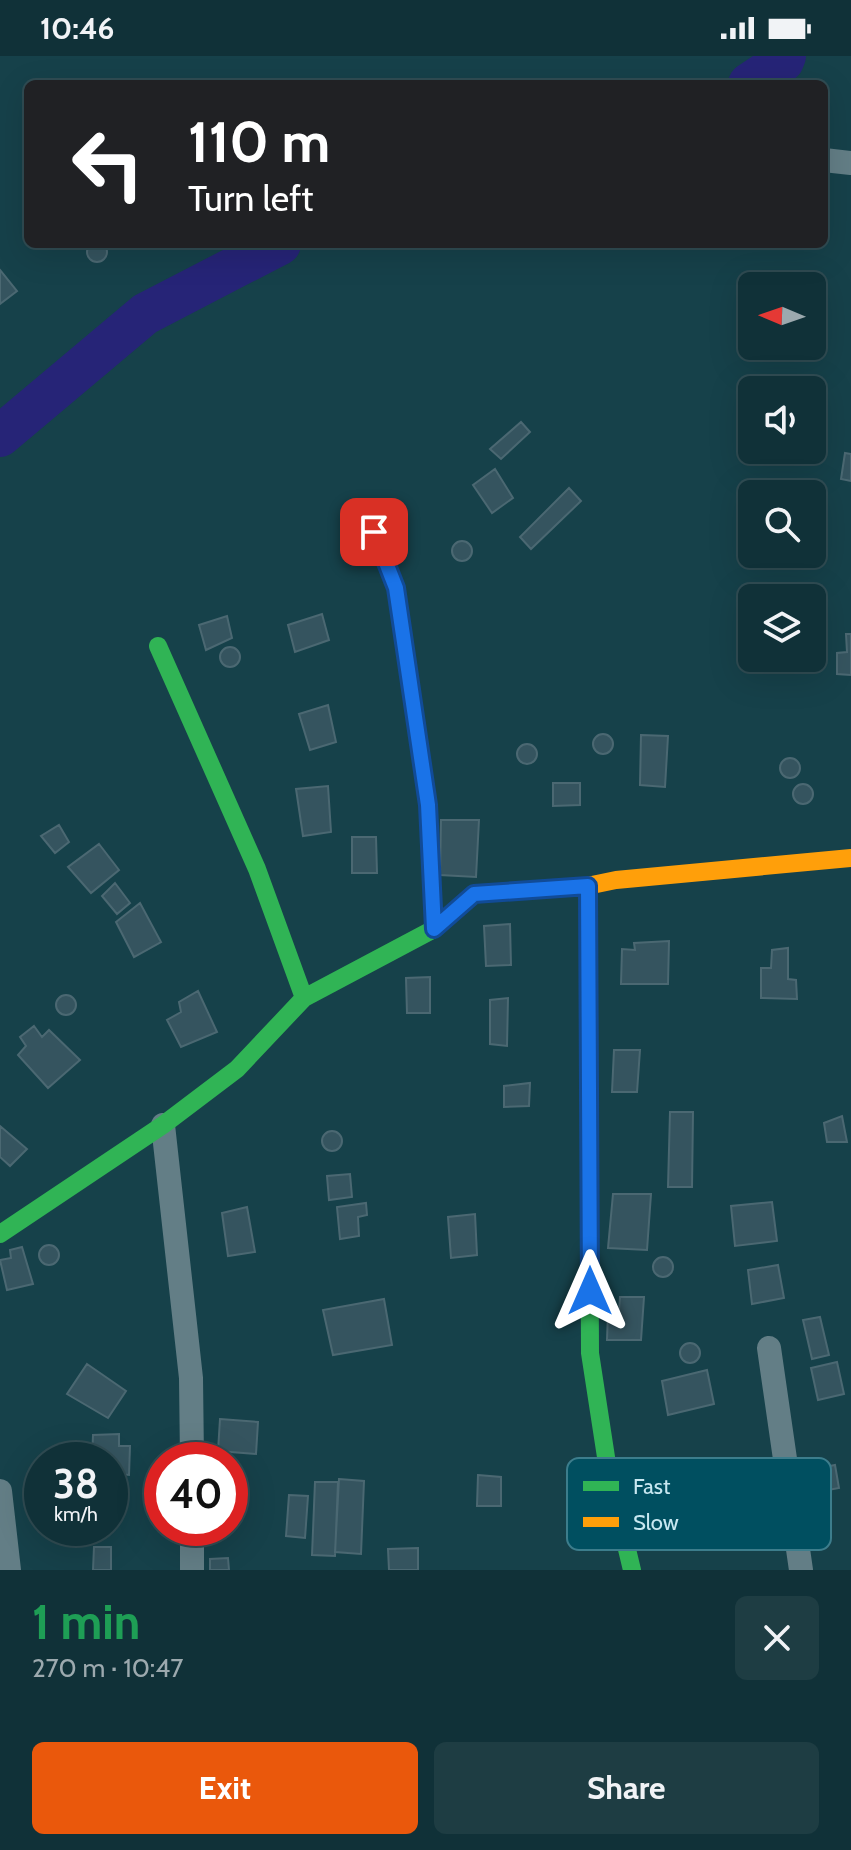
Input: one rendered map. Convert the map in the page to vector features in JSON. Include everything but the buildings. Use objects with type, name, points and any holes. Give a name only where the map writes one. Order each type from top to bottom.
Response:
[{"type":"street","points":[[828,160],[851,163]]},
{"type":"street","points":[[374,532],[396,588],[428,805],[434,929]]},
{"type":"street","points":[[158,646],[257,869],[304,998]]},
{"type":"street","points":[[0,1234],[163,1125],[237,1069],[304,998],[434,929],[474,894],[588,886],[616,880],[851,859]]},
{"type":"street","points":[[588,886],[590,1353],[606,1458]]},
{"type":"street","points":[[163,1125],[191,1378],[192,1442]]},
{"type":"street","points":[[769,1348],[785,1458]]},
{"type":"street","points":[[0,1491],[9,1570]]},
{"type":"street","points":[[192,1546],[192,1570]]},
{"type":"street","points":[[627,1550],[632,1570]]},
{"type":"street","points":[[798,1550],[801,1570]]},
{"type":"waterway","points":[[755,80],[783,61],[785,56]]},
{"type":"waterway","points":[[0,436],[145,314],[272,248]]},
{"type":"traffic: fast","points":[[374,532],[396,588],[428,805],[434,929]]},
{"type":"traffic: fast","points":[[158,646],[257,869],[304,998]]},
{"type":"traffic: fast","points":[[0,1234],[163,1125],[237,1069],[304,998],[434,929],[474,894],[587,886]]},
{"type":"traffic: fast","points":[[588,886],[590,1353],[606,1458]]},
{"type":"traffic: fast","points":[[627,1550],[632,1570]]},
{"type":"traffic: slow","points":[[587,886],[616,880],[851,858]]},
{"type":"route","points":[[374,532],[396,588],[428,805],[434,929],[474,894],[588,886],[590,1291]]}]
